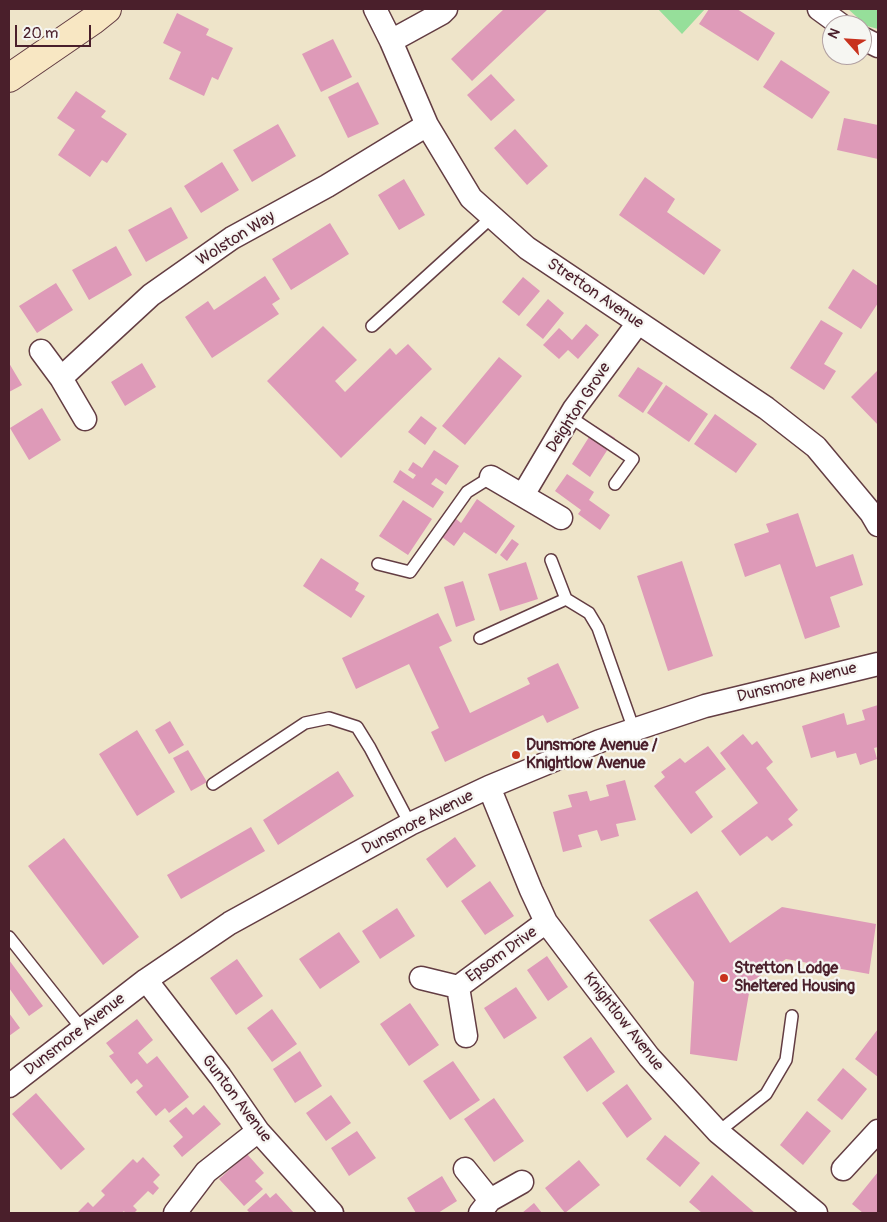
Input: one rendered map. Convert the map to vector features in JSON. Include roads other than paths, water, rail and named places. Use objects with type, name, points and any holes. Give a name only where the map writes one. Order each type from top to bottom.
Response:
[{"type":"street","points":[[9,78],[92,21],[106,9]]},
{"type":"street","name":"Stretton Avenue","points":[[375,9],[391,41],[427,125],[471,198],[527,248],[766,408],[816,447],[871,513],[878,525]]},
{"type":"street","points":[[391,41],[446,9]]},
{"type":"street","name":"Wolston Way","points":[[61,378],[151,295],[232,238],[327,186],[427,125]]},
{"type":"street","name":"Deighton Grove","points":[[523,495],[570,416],[608,361],[638,323]]},
{"type":"street","points":[[41,351],[61,378],[85,419]]},
{"type":"street","points":[[491,477],[561,518]]},
{"type":"street","name":"Dunsmore Avenue","points":[[9,1086],[146,980],[230,923],[410,824],[489,787],[600,741],[704,706],[878,664]]},
{"type":"street","name":"Knightlow Avenue","points":[[489,787],[546,922],[649,1057],[718,1132],[816,1213]]},
{"type":"street","name":"Epsom Drive","points":[[458,987],[546,922]]},
{"type":"street","name":"Epsom Drive","points":[[421,978],[458,987]]},
{"type":"street","name":"Gunton Avenue","points":[[146,980],[220,1076],[258,1131],[332,1213]]},
{"type":"street","name":"Epsom Drive","points":[[458,987],[466,1036]]},
{"type":"street","points":[[175,1213],[206,1172],[258,1131]]},
{"type":"street","points":[[843,1169],[878,1131]]},
{"type":"street","points":[[465,1169],[485,1207],[522,1182]]},
{"type":"lane","points":[[372,326],[492,216]]},
{"type":"lane","points":[[570,416],[633,459],[615,484]]},
{"type":"lane","points":[[378,564],[410,572],[467,492],[491,477]]},
{"type":"lane","points":[[551,560],[566,599],[589,612],[598,628],[634,730]]},
{"type":"lane","points":[[480,638],[566,599]]},
{"type":"lane","points":[[213,784],[305,723],[329,718],[357,727],[410,824]]},
{"type":"lane","points":[[9,937],[82,1029]]},
{"type":"lane","points":[[718,1132],[766,1094],[786,1060],[792,1016]]},
{"type":"place","name":"Dunsmore Avenue / Knightlow Avenue","points":[[516,755]]},
{"type":"place","name":"Stretton Lodge Sheltered Housing","points":[[724,978]]}]
